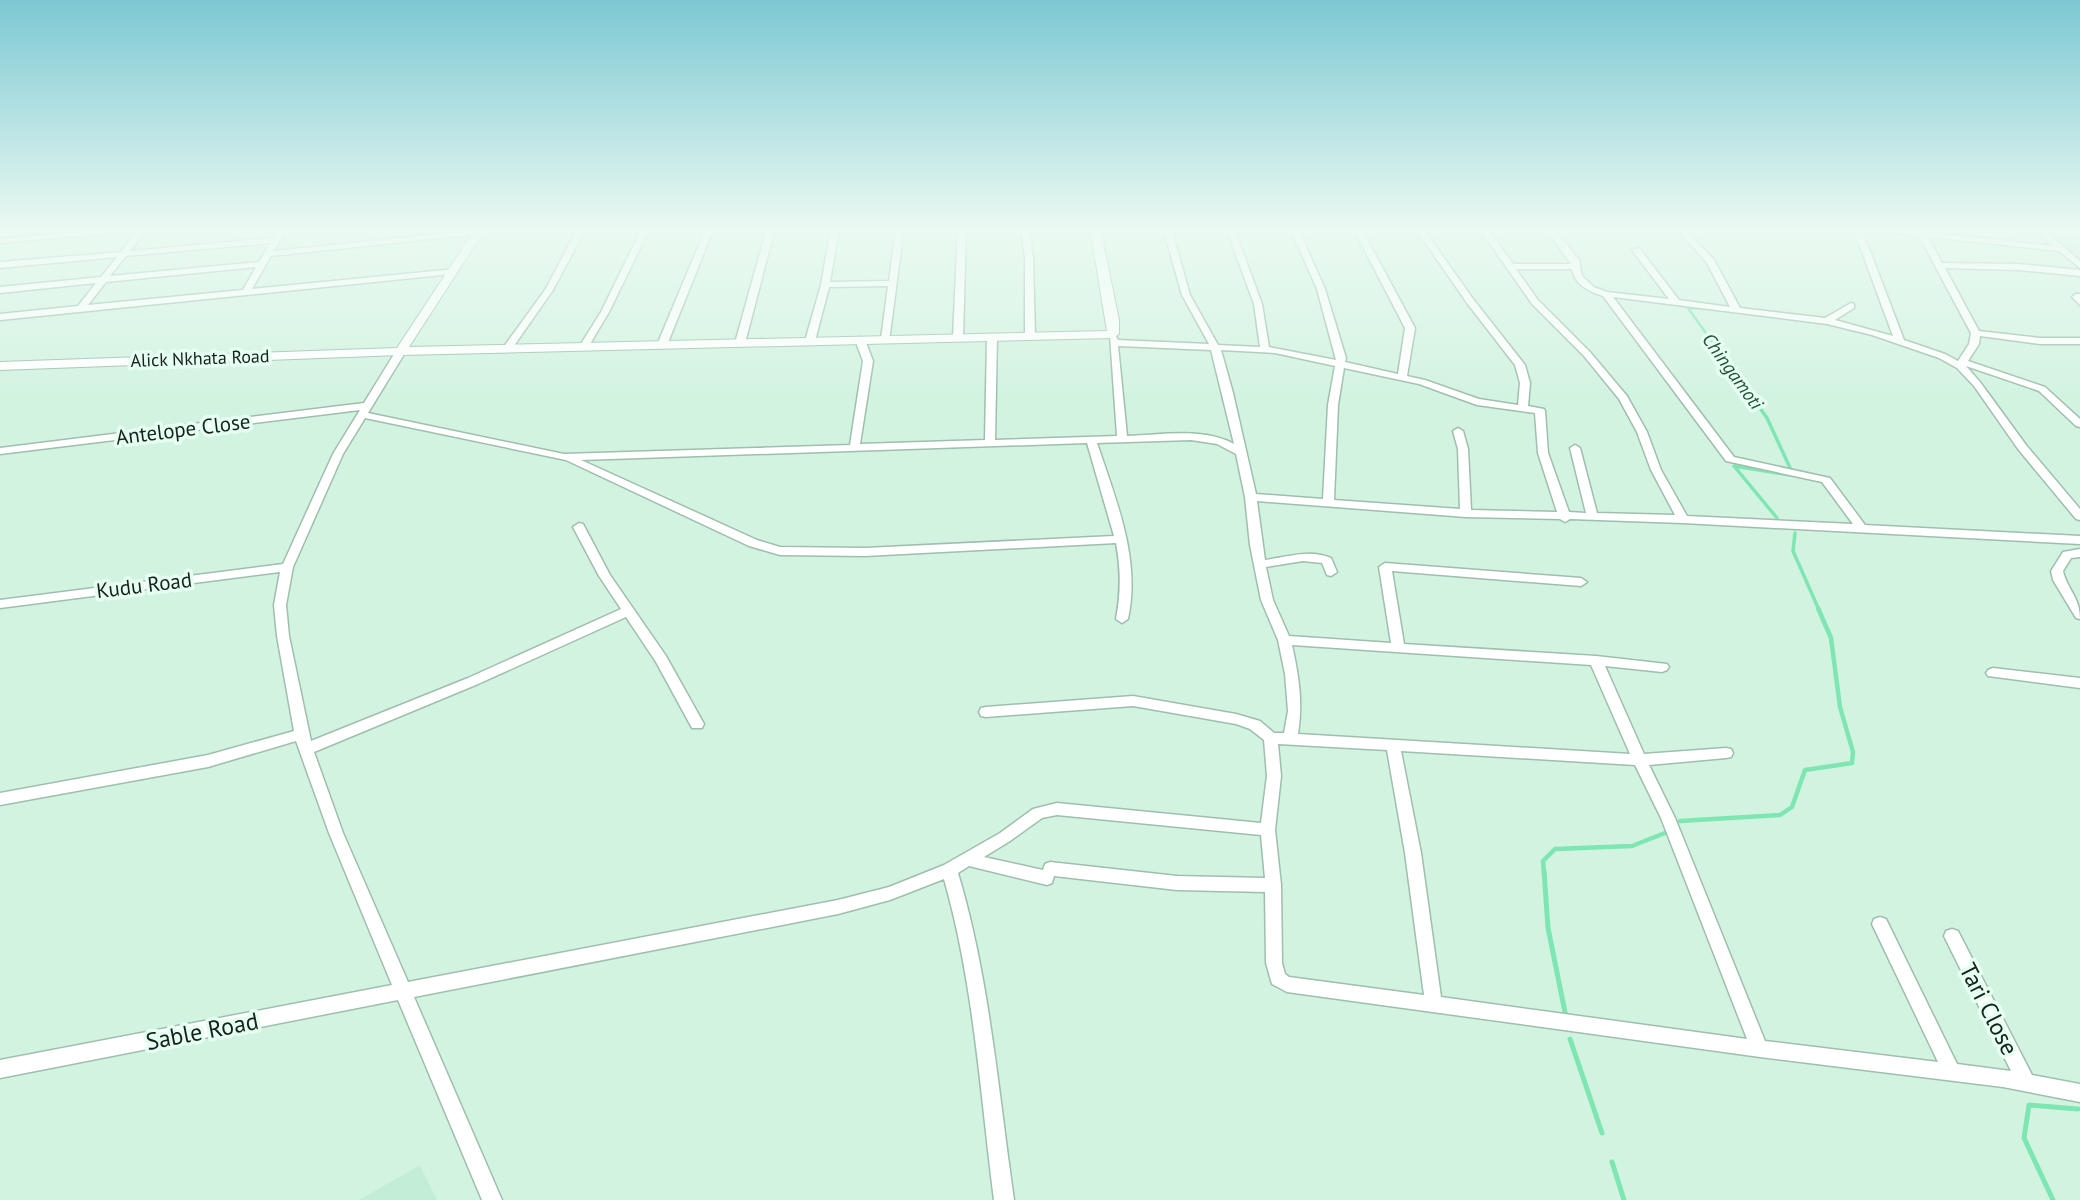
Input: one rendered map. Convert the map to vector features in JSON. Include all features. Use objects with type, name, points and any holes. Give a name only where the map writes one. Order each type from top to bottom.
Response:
[{"type":"main road","points":[[401,351],[444,284]]},
{"type":"main road","points":[[1106,284],[1113,320],[1113,339]]},
{"type":"main road","name":"Alick Nkhata Road","points":[[0,366],[401,351],[958,337],[1113,339]]},
{"type":"street","points":[[0,290],[57,284]]},
{"type":"street","points":[[81,309],[100,284]]},
{"type":"street","points":[[246,292],[250,284]]},
{"type":"street","points":[[0,317],[324,284]]},
{"type":"street","points":[[508,348],[552,284]]},
{"type":"street","points":[[584,347],[619,284]]},
{"type":"street","points":[[662,345],[687,284]]},
{"type":"street","points":[[740,343],[756,284]]},
{"type":"street","points":[[810,341],[825,285],[860,284]]},
{"type":"street","points":[[887,339],[894,284]]},
{"type":"street","points":[[958,337],[960,284]]},
{"type":"street","points":[[1029,284],[1030,336]]},
{"type":"street","points":[[1183,284],[1186,295],[1215,346],[1242,453],[1251,497],[1259,564],[1267,600],[1284,640],[1295,693],[1290,738]]},
{"type":"street","points":[[1251,284],[1258,304],[1265,349]]},
{"type":"street","points":[[1319,284],[1338,339],[1341,366],[1333,405],[1328,502]]},
{"type":"street","points":[[1387,284],[1410,328],[1402,377]]},
{"type":"street","points":[[1458,284],[1520,365],[1525,383],[1523,408]]},
{"type":"street","points":[[1522,284],[1535,302],[1587,354],[1623,398],[1638,423],[1656,470],[1683,519]]},
{"type":"street","points":[[1584,284],[1606,294],[1828,321],[1899,340],[1961,364],[2042,389],[2080,424]]},
{"type":"street","points":[[1662,284],[1677,304]]},
{"type":"street","points":[[1722,284],[1737,311]]},
{"type":"street","points":[[1878,284],[1899,340]]},
{"type":"street","points":[[1950,284],[1976,333],[1974,344],[1961,364]]},
{"type":"street","points":[[1606,294],[1730,459],[1826,480],[1862,529]]},
{"type":"street","points":[[2080,297],[2076,297],[2080,302]]},
{"type":"street","points":[[1828,321],[1851,306]]},
{"type":"street","points":[[1976,333],[2040,341],[2080,341]]},
{"type":"street","points":[[990,442],[992,337]]},
{"type":"street","points":[[1122,439],[1113,339],[1265,349],[1402,377],[1477,401],[1541,412],[1544,453],[1565,517]]},
{"type":"street","points":[[855,446],[868,361],[860,340]]},
{"type":"street","points":[[401,351],[328,474],[287,567],[280,606],[284,646],[301,734],[341,845],[492,1200]]},
{"type":"street","points":[[1961,364],[2022,447],[2080,516]]},
{"type":"street","name":"Antelope Close","points":[[0,451],[364,410],[564,457]]},
{"type":"street","points":[[1458,431],[1463,449],[1466,513]]},
{"type":"street","points":[[564,457],[1122,439],[1212,439],[1227,443],[1242,453]]},
{"type":"street","points":[[1091,440],[1119,538],[1126,590],[1122,619]]},
{"type":"street","points":[[1575,448],[1593,518]]},
{"type":"street","points":[[564,457],[753,543],[780,551],[865,552],[1119,538]]},
{"type":"street","points":[[1251,497],[1466,513],[1683,519],[2080,540]]},
{"type":"street","points":[[579,527],[605,576],[661,659],[697,724]]},
{"type":"street","points":[[2080,553],[2067,555],[2057,571],[2059,580],[2080,615]]},
{"type":"street","points":[[1259,564],[1321,558],[1327,561],[1331,572]]},
{"type":"street","name":"Kudu Road","points":[[0,604],[287,567]]},
{"type":"street","points":[[1398,646],[1385,567],[1581,582]]},
{"type":"street","points":[[306,749],[472,681],[629,611]]},
{"type":"street","points":[[1284,640],[1398,646],[1662,667]]},
{"type":"street","points":[[1595,661],[1668,818],[1760,1049]]},
{"type":"street","points":[[1993,673],[2080,683]]},
{"type":"street","points":[[986,712],[1133,701],[1236,719],[1255,725],[1272,738],[1640,760],[1726,753]]},
{"type":"street","points":[[1,799],[189,765],[242,753],[301,734]]},
{"type":"street","points":[[1272,738],[1274,776],[1268,830],[1273,886],[1274,963],[1278,979],[1287,984],[1760,1049],[2026,1082],[2080,1093]]},
{"type":"street","points":[[1394,747],[1413,853],[1434,1004]]},
{"type":"street","name":"Sable Road","points":[[0,1069],[838,907],[890,893],[949,870],[1005,837],[1038,813],[1057,809],[1268,830]]},
{"type":"street","points":[[966,859],[1049,874],[1177,883],[1273,886]]},
{"type":"street","points":[[949,870],[965,919],[976,973],[1004,1200]]},
{"type":"street","points":[[1880,924],[1952,1072]]},
{"type":"street","name":"Tari Close","points":[[1952,936],[2026,1082]]},
{"type":"shaded area","points":[[420,1165],[437,1200],[359,1200]]},
{"type":"waterway","name":"Chingamoti","points":[[1713,309],[1688,308],[1753,399]]},
{"type":"waterway","name":"Chingamoti","points":[[1752,397],[1767,418],[1791,470]]},
{"type":"waterway","name":"Chingamoti","points":[[1777,518],[1734,466],[1790,475]]},
{"type":"waterway","points":[[1795,533],[1793,551],[1819,610]]},
{"type":"waterway","points":[[1680,821],[1780,815],[1792,807],[1805,770],[1852,763],[1853,752],[1840,707],[1831,638],[1818,608]]},
{"type":"waterway","points":[[1544,873],[1543,861],[1555,849],[1632,846],[1665,833]]},
{"type":"waterway","points":[[1544,871],[1548,928],[1566,1017]]},
{"type":"waterway","points":[[1570,1039],[1602,1133]]},
{"type":"waterway","points":[[2053,1200],[2024,1138],[2029,1105],[2078,1109]]},
{"type":"waterway","points":[[1612,1162],[1624,1200]]}]
